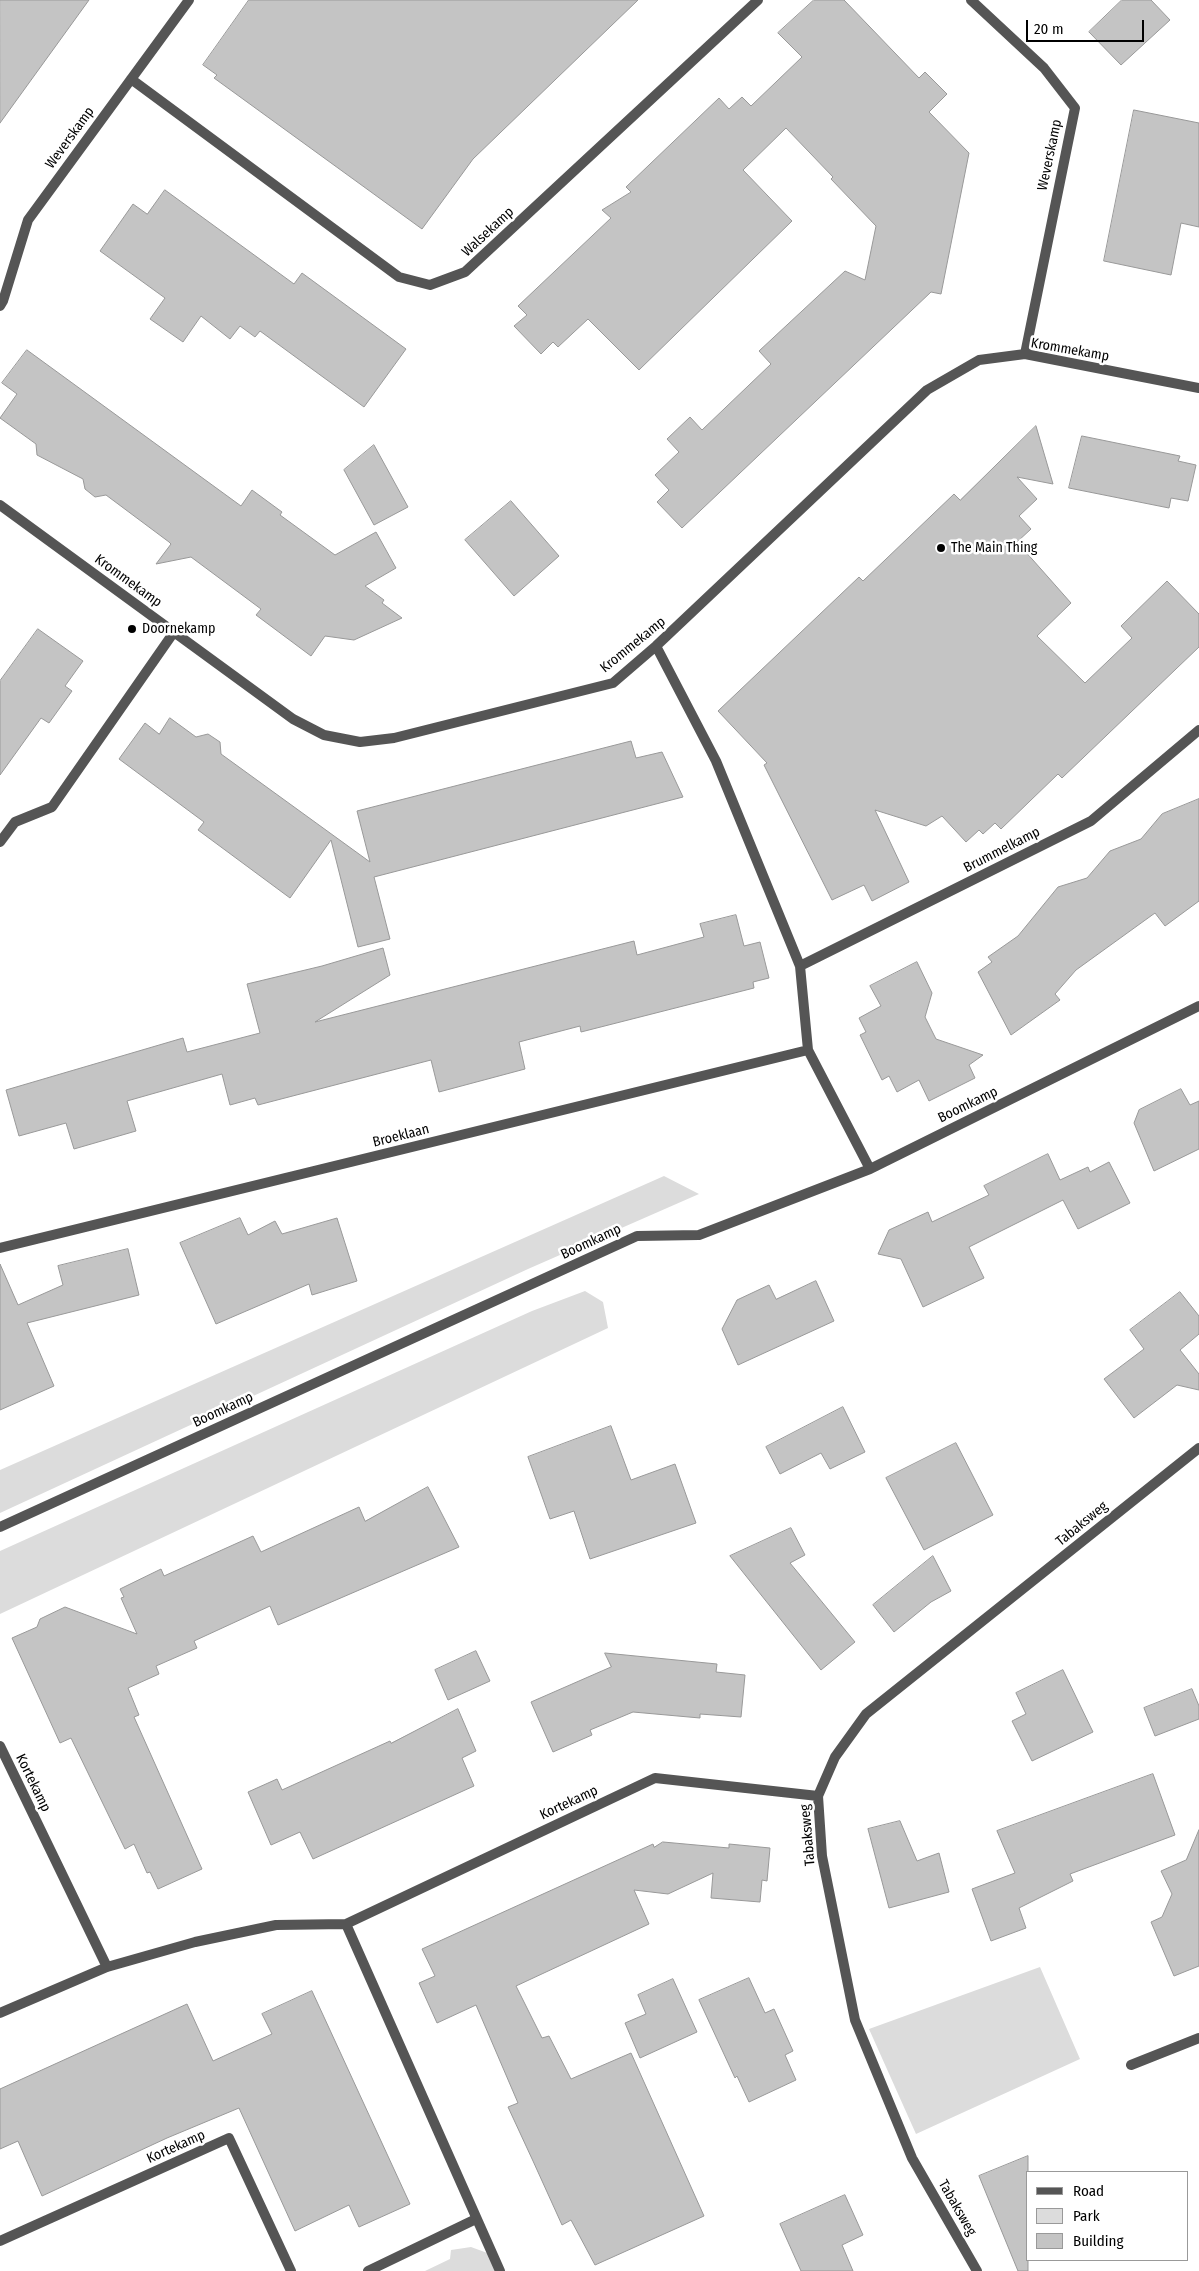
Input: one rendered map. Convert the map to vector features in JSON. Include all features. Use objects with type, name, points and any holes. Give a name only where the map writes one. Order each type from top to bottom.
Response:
[{"type":"street","name":"Weverskamp","points":[[0,306],[28,220],[189,0]]},
{"type":"street","name":"Walsekamp","points":[[131,79],[399,277],[430,285],[465,272],[758,0]]},
{"type":"street","name":"Weverskamp","points":[[972,0],[1044,68],[1074,108],[1025,354]]},
{"type":"street","name":"Krommekamp","points":[[0,505],[293,720],[324,735],[360,742],[394,738],[613,683],[656,646],[927,390],[979,360],[1025,354],[1199,388]]},
{"type":"street","points":[[0,842],[15,822],[52,807],[174,632]]},
{"type":"street","points":[[656,646],[716,761],[800,966],[808,1050],[870,1169]]},
{"type":"street","name":"Brummelkamp","points":[[800,966],[1091,821],[1199,730]]},
{"type":"street","name":"Boomkamp","points":[[0,1527],[637,1236],[699,1234],[870,1169],[1199,1006]]},
{"type":"street","name":"Broeklaan","points":[[0,1248],[808,1050]]},
{"type":"street","name":"Tabaksweg","points":[[977,2271],[912,2158],[855,2020],[822,1856],[818,1796],[835,1757],[866,1714],[1199,1448]]},
{"type":"street","name":"Kortekamp","points":[[0,1746],[107,1967]]},
{"type":"street","name":"Kortekamp","points":[[0,2013],[107,1967],[195,1942],[276,1924],[346,1924],[655,1778],[818,1796]]},
{"type":"street","points":[[346,1924],[500,2271]]},
{"type":"street","points":[[1130,2064],[1199,2038]]},
{"type":"street","name":"Kortekamp","points":[[0,2241],[229,2138],[291,2271]]},
{"type":"street","points":[[368,2271],[476,2219]]},
{"type":"green space","points":[[664,1176],[699,1194],[528,1269],[0,1513],[0,1470]]},
{"type":"green space","points":[[585,1291],[603,1302],[608,1328],[0,1614],[0,1551],[532,1311]]},
{"type":"green space","points":[[1040,1967],[1080,2059],[916,2134],[869,2029]]},
{"type":"green space","points":[[471,2247],[490,2254],[498,2271],[425,2271],[450,2259],[451,2250]]},
{"type":"building","points":[[0,0],[89,0],[0,123]]},
{"type":"building","points":[[249,0],[638,0],[473,159],[422,229],[214,78],[217,75],[203,65]]},
{"type":"building","points":[[814,0],[844,0],[919,78],[925,72],[947,94],[929,112],[969,153],[941,294],[931,292],[682,528],[657,502],[669,490],[655,475],[679,452],[667,439],[690,417],[702,430],[771,364],[759,351],[845,271],[865,280],[876,226],[786,128],[743,170],[792,221],[639,370],[588,319],[558,347],[553,342],[541,354],[514,326],[527,315],[518,306],[611,218],[602,210],[631,192],[626,187],[719,98],[729,109],[742,97],[751,106],[802,57],[778,33]]},
{"type":"building","points":[[1122,0],[1151,0],[1170,20],[1121,65],[1089,32]]},
{"type":"building","points":[[1134,110],[1199,123],[1199,227],[1181,223],[1171,275],[1104,261]]},
{"type":"building","points":[[165,190],[294,284],[302,273],[406,349],[364,407],[260,331],[255,337],[240,326],[230,339],[201,316],[183,342],[150,319],[165,298],[100,251],[133,204],[147,214]]},
{"type":"building","points":[[27,350],[241,506],[252,490],[282,512],[280,515],[335,555],[376,532],[396,568],[365,586],[384,600],[382,603],[402,618],[354,640],[325,636],[311,656],[256,615],[261,609],[191,557],[156,564],[171,544],[169,542],[106,495],[95,497],[85,489],[83,479],[37,455],[36,444],[0,418],[17,394],[2,383]]},
{"type":"building","points":[[1036,426],[1053,484],[1017,477],[1037,499],[1019,516],[1031,529],[1017,542],[1071,603],[1037,636],[1085,683],[1132,638],[1121,626],[1167,581],[1199,614],[1199,647],[1062,778],[1058,774],[1001,829],[995,823],[983,834],[979,830],[966,842],[942,816],[926,826],[875,810],[909,882],[872,901],[864,885],[832,900],[764,765],[767,763],[718,711],[859,577],[863,581],[954,494],[960,500]]},
{"type":"building","points":[[1082,436],[1180,456],[1178,461],[1196,465],[1188,501],[1171,498],[1169,508],[1069,488]]},
{"type":"building","points":[[374,445],[408,507],[374,525],[344,470]]},
{"type":"building","points":[[511,501],[559,556],[514,596],[465,540]]},
{"type":"building","points":[[38,629],[83,661],[65,686],[72,691],[49,723],[41,718],[0,775],[0,681]]},
{"type":"building","points":[[170,718],[196,737],[208,734],[220,742],[221,754],[370,862],[357,811],[631,741],[636,758],[662,752],[683,797],[374,877],[390,939],[358,947],[331,840],[290,898],[198,830],[204,822],[119,759],[145,723],[159,734]]},
{"type":"building","points":[[1199,799],[1199,901],[1165,926],[1155,913],[1076,970],[1055,994],[1060,1000],[1011,1035],[978,972],[992,962],[988,957],[1018,936],[1058,887],[1087,878],[1110,851],[1141,839],[1162,814]]},
{"type":"building","points":[[736,915],[744,946],[760,942],[769,978],[753,982],[754,988],[581,1032],[580,1026],[519,1042],[525,1069],[439,1092],[431,1060],[258,1105],[255,1098],[230,1105],[222,1074],[127,1101],[136,1131],[74,1149],[66,1123],[19,1136],[6,1090],[183,1038],[187,1052],[260,1033],[247,984],[322,966],[383,948],[390,975],[315,1022],[634,941],[637,955],[704,937],[700,924]]},
{"type":"building","points":[[917,962],[932,993],[925,1017],[936,1039],[983,1055],[969,1065],[975,1078],[929,1101],[919,1080],[897,1092],[889,1076],[882,1080],[860,1035],[866,1032],[859,1018],[881,1006],[870,986]]},
{"type":"building","points":[[1181,1089],[1190,1105],[1199,1101],[1199,1149],[1154,1171],[1134,1123],[1139,1110]]},
{"type":"building","points":[[1048,1154],[1060,1180],[1088,1167],[1090,1172],[1109,1162],[1130,1203],[1078,1229],[1063,1200],[969,1247],[984,1278],[923,1307],[901,1259],[878,1254],[889,1230],[928,1212],[932,1222],[989,1195],[984,1186]]},
{"type":"building","points":[[240,1218],[248,1235],[275,1221],[282,1234],[337,1218],[357,1281],[312,1295],[309,1284],[216,1324],[180,1243]]},
{"type":"building","points":[[128,1249],[139,1295],[27,1323],[54,1386],[0,1410],[0,1264],[18,1305],[63,1285],[58,1266]]},
{"type":"building","points":[[816,1281],[834,1321],[738,1365],[722,1329],[737,1300],[769,1285],[776,1299]]},
{"type":"building","points":[[1180,1292],[1199,1316],[1199,1334],[1180,1350],[1199,1374],[1199,1390],[1177,1385],[1134,1418],[1104,1379],[1144,1349],[1130,1330]]},
{"type":"building","points":[[843,1407],[865,1452],[830,1469],[821,1453],[780,1474],[766,1447]]},
{"type":"building","points":[[611,1426],[631,1480],[675,1464],[696,1523],[590,1559],[574,1511],[550,1519],[528,1457]]},
{"type":"building","points":[[956,1443],[993,1515],[924,1550],[886,1478]]},
{"type":"building","points":[[428,1487],[459,1547],[278,1625],[270,1606],[194,1641],[197,1648],[156,1666],[159,1674],[128,1688],[139,1715],[134,1717],[202,1869],[158,1889],[150,1872],[147,1873],[134,1844],[125,1849],[71,1738],[60,1743],[12,1638],[37,1627],[40,1619],[65,1607],[137,1634],[121,1598],[124,1597],[120,1589],[161,1569],[164,1576],[253,1536],[261,1552],[359,1507],[365,1521]]},
{"type":"building","points":[[791,1528],[805,1555],[790,1563],[855,1642],[821,1670],[730,1556]]},
{"type":"building","points":[[933,1556],[951,1591],[931,1602],[894,1632],[873,1605]]},
{"type":"building","points":[[476,1651],[490,1681],[448,1700],[435,1670]]},
{"type":"building","points":[[605,1653],[717,1664],[716,1672],[745,1675],[741,1717],[700,1714],[700,1718],[633,1712],[590,1730],[592,1735],[553,1752],[531,1702],[611,1667]]},
{"type":"building","points":[[1063,1670],[1093,1732],[1032,1761],[1012,1721],[1026,1714],[1016,1693]]},
{"type":"building","points":[[1192,1689],[1199,1706],[1199,1719],[1155,1736],[1144,1708]]},
{"type":"building","points":[[458,1709],[476,1751],[462,1758],[474,1786],[313,1859],[300,1832],[271,1845],[248,1792],[277,1779],[282,1790],[390,1741],[391,1743]]},
{"type":"building","points":[[1153,1774],[1175,1835],[1070,1874],[1073,1881],[1019,1908],[1026,1928],[991,1941],[972,1889],[1015,1873],[997,1831]]},
{"type":"building","points":[[900,1821],[917,1861],[939,1853],[949,1892],[889,1908],[868,1829]]},
{"type":"building","points":[[1199,1830],[1199,1966],[1174,1976],[1151,1922],[1162,1917],[1172,1894],[1161,1871],[1186,1860]]},
{"type":"building","points":[[663,1842],[729,1848],[729,1844],[770,1848],[767,1881],[762,1880],[760,1902],[711,1898],[713,1873],[668,1894],[634,1890],[649,1924],[516,1986],[542,2038],[549,2036],[571,2079],[631,2053],[704,2216],[595,2265],[571,2220],[562,2225],[508,2107],[518,2103],[476,2005],[437,2023],[419,1983],[435,1976],[422,1949],[653,1844],[654,1847]]},
{"type":"building","points":[[749,1978],[765,2013],[774,2009],[793,2051],[785,2055],[796,2080],[749,2102],[737,2076],[735,2078],[699,2000]]},
{"type":"building","points":[[673,1979],[697,2032],[640,2058],[625,2023],[646,2014],[638,1995]]},
{"type":"building","points":[[312,1991],[410,2204],[359,2227],[349,2205],[295,2231],[239,2108],[167,2138],[42,2196],[18,2141],[0,2149],[0,2089],[187,2004],[213,2061],[272,2034],[262,2014]]},
{"type":"building","points":[[1028,2156],[1028,2171],[1026,2171],[1026,2261],[1028,2261],[1028,2271],[1018,2271],[979,2176]]},
{"type":"building","points":[[845,2195],[863,2235],[842,2245],[853,2271],[801,2271],[780,2224]]},
{"type":"place","name":"The Main Thing","points":[[941,548]]},
{"type":"place","name":"Doornekamp","points":[[132,629]]}]
